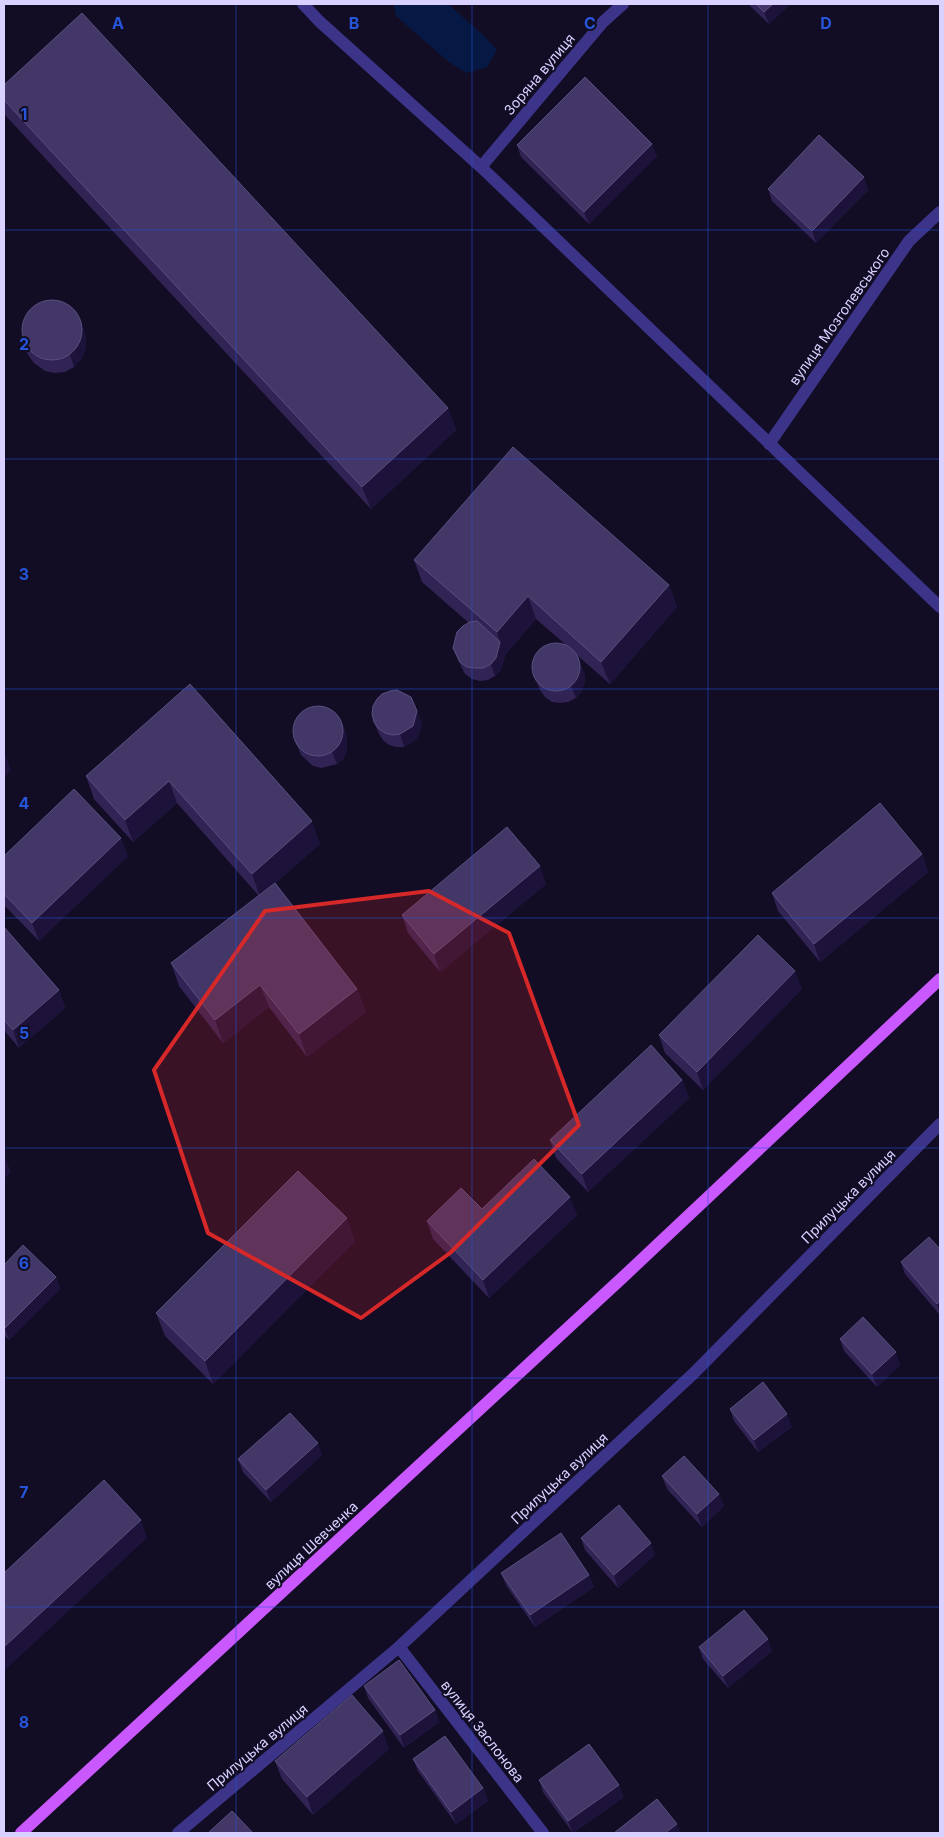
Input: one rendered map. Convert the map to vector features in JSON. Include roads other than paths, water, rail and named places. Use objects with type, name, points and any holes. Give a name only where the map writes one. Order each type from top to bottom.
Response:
[{"type":"main road","name":"вулиця Шевченка","points":[[21,1833],[622,1278],[940,979]]},
{"type":"street","points":[[303,4],[319,21],[481,166],[940,607]]},
{"type":"street","name":"Зоряна вулиця","points":[[481,166],[603,22],[623,4]]},
{"type":"street","name":"вулиця Мозголевського","points":[[769,444],[909,241],[940,212]]},
{"type":"street","name":"Прилуцька вулиця","points":[[178,1833],[399,1647],[693,1374],[940,1124]]},
{"type":"street","name":"вулиця Заслонова","points":[[399,1647],[543,1833]]},
{"type":"water","points":[[394,4],[448,4],[497,50],[487,67],[466,73],[448,61],[396,16]]}]
